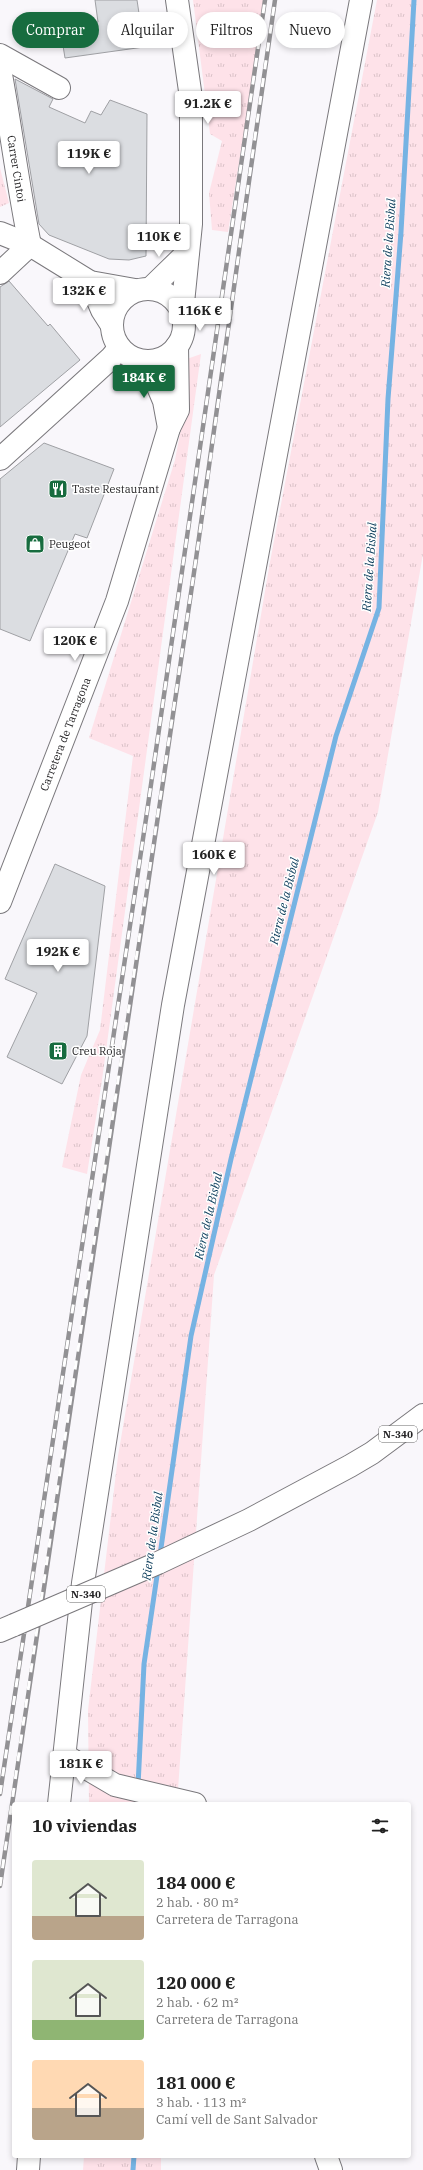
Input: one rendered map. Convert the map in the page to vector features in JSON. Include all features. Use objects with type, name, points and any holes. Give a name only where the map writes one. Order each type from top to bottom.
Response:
[{"type":"main road","points":[[177,0],[192,98],[192,224],[182,313]]},
{"type":"main road","points":[[59,1802],[83,1583],[173,1004],[360,0]]},
{"type":"main road","points":[[0,55],[59,88]]},
{"type":"main road","name":"Carrer Cintoi","points":[[0,69],[9,119],[19,192],[30,245]]},
{"type":"main road","points":[[0,233],[30,245],[90,282],[143,289],[161,290],[178,303],[184,324],[183,336],[177,346],[169,354],[159,360],[136,360],[119,348],[113,337],[111,324],[112,313],[117,304],[125,296],[143,289],[188,252]]},
{"type":"main road","points":[[0,273],[30,245]]},
{"type":"main road","points":[[90,282],[102,310],[111,324]]},
{"type":"main road","name":"Carretera de Tarragona","points":[[0,902],[117,601],[169,428],[178,410],[177,346]]},
{"type":"main road","points":[[0,459],[119,348]]},
{"type":"main road","name":"Carretera de Tarragona","points":[[147,361],[164,401],[169,428]]},
{"type":"main road","name":"N-340","points":[[5,1629],[158,1563],[249,1520],[367,1456],[423,1415]]},
{"type":"main road","points":[[64,1755],[115,1786],[185,1802]]},
{"type":"main road","points":[[28,2170],[29,2158]]},
{"type":"main road","points":[[327,2158],[332,2170]]},
{"type":"green space","points":[[193,0],[265,0],[263,12],[196,12],[196,24]]},
{"type":"green space","points":[[377,0],[423,0],[423,554],[378,812],[214,1275],[177,1802],[89,1802],[88,1710],[118,1456],[270,562]]},
{"type":"green space","points":[[199,48],[257,48],[228,232],[212,230],[209,193],[222,141],[210,134]]},
{"type":"green space","points":[[0,168],[9,203],[0,207]]},
{"type":"green space","points":[[201,354],[102,1080],[87,1174],[62,1167],[81,1075],[100,1030],[133,756],[89,738],[175,460],[186,402],[184,360]]},
{"type":"green space","points":[[84,2158],[161,2158],[161,2170],[83,2170]]},
{"type":"building","points":[[95,0],[137,0],[139,12],[107,12],[107,48],[137,48],[65,58],[63,48],[99,48],[99,12],[97,12]]},
{"type":"building","points":[[15,79],[53,99],[49,107],[85,123],[91,111],[101,115],[110,100],[147,114],[146,256],[129,260],[109,259],[49,235],[39,224]]},
{"type":"building","points":[[9,281],[48,326],[50,324],[80,360],[0,427],[0,287]]},
{"type":"building","points":[[44,443],[114,469],[87,538],[75,534],[30,641],[0,629],[0,479]]},
{"type":"building","points":[[55,864],[105,886],[87,1036],[62,1084],[7,1057],[37,993],[5,979]]},
{"type":"waterway","name":"Riera de la Bisbal","points":[[160,1555],[191,1336],[231,1159],[336,736],[379,608],[388,399],[401,232],[414,0]]},
{"type":"waterway","name":"Riera de la Bisbal","points":[[138,1786],[144,1664],[158,1569]]},
{"type":"waterway","name":"Riera de la Bisbal","points":[[133,2170],[134,2158]]},
{"type":"railway","points":[[0,1794],[147,812],[265,0]]},
{"type":"railway","points":[[12,1802],[72,1388],[196,559],[275,0]]},
{"type":"railway","points":[[0,1886],[12,1803]]},
{"type":"place","name":"Taste Restaurant","points":[[58,489]]},
{"type":"place","name":"Peugeot","points":[[35,544]]},
{"type":"place","name":"Creu Roja","points":[[58,1051]]}]
